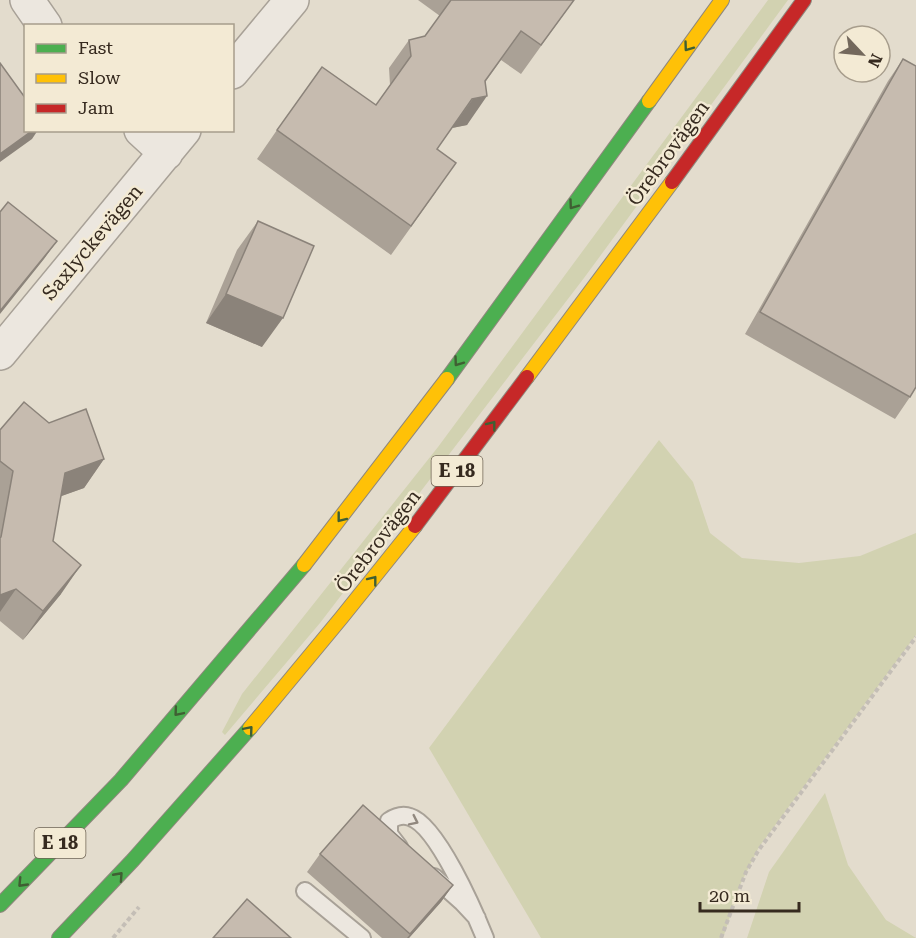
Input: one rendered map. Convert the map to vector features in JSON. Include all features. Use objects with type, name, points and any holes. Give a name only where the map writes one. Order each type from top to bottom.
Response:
[{"type":"highway","name":"E 18","points":[[0,905],[120,780],[291,582],[424,410],[722,0]]},
{"type":"highway","name":"Örebrovägen","points":[[60,938],[243,738],[359,598],[508,405],[804,0]]},
{"type":"highway","points":[[76,938],[79,918]]},
{"type":"street","points":[[27,0],[44,24]]},
{"type":"street","points":[[234,70],[292,0]]},
{"type":"street","points":[[147,132],[175,142]]},
{"type":"street","name":"Saxlyckevägen","points":[[0,353],[175,142]]},
{"type":"lane","points":[[477,918],[397,845],[388,834],[388,821],[397,816],[410,817],[422,823],[432,835],[477,918],[485,938]]},
{"type":"lane","points":[[305,891],[362,938]]},
{"type":"path","points":[[721,938],[746,872],[758,851],[916,637]]},
{"type":"path","points":[[113,938],[140,907]]},
{"type":"green space","points":[[768,0],[788,0],[584,278],[320,623],[225,735],[222,732],[242,694],[438,447]]},
{"type":"green space","points":[[659,440],[693,482],[710,533],[742,558],[799,563],[860,556],[916,533],[916,635],[759,847],[740,885],[723,938],[541,938],[429,748]]},
{"type":"green space","points":[[825,793],[848,865],[886,920],[916,938],[747,938],[769,872]]},
{"type":"building","points":[[451,0],[574,0],[541,45],[521,31],[485,81],[487,96],[472,99],[437,149],[456,163],[411,226],[277,130],[322,67],[376,105],[411,56],[409,40],[425,36]]},
{"type":"building","points":[[903,59],[916,66],[916,387],[910,397],[760,312],[889,84],[892,84],[892,78]]},
{"type":"building","points":[[0,63],[24,96],[24,132],[30,132],[0,154]]},
{"type":"building","points":[[8,202],[57,241],[0,311],[0,212]]},
{"type":"building","points":[[258,221],[314,246],[283,318],[226,294]]},
{"type":"building","points":[[24,402],[49,423],[86,409],[104,459],[65,473],[53,541],[81,565],[43,611],[16,589],[0,595],[0,538],[13,471],[0,461],[0,430]]},
{"type":"building","points":[[363,805],[453,885],[410,934],[320,854]]},
{"type":"building","points":[[247,899],[291,938],[213,938]]},
{"type":"traffic: fast","points":[[447,379],[649,101]]},
{"type":"traffic: fast","points":[[0,905],[121,780],[304,565]]},
{"type":"traffic: fast","points":[[59,938],[133,860],[250,728]]},
{"type":"traffic: slow","points":[[649,101],[722,0]]},
{"type":"traffic: slow","points":[[527,377],[672,182]]},
{"type":"traffic: slow","points":[[304,565],[447,379]]},
{"type":"traffic: slow","points":[[250,728],[415,526]]},
{"type":"traffic: jam","points":[[672,182],[804,0]]},
{"type":"traffic: jam","points":[[415,526],[527,377]]}]
